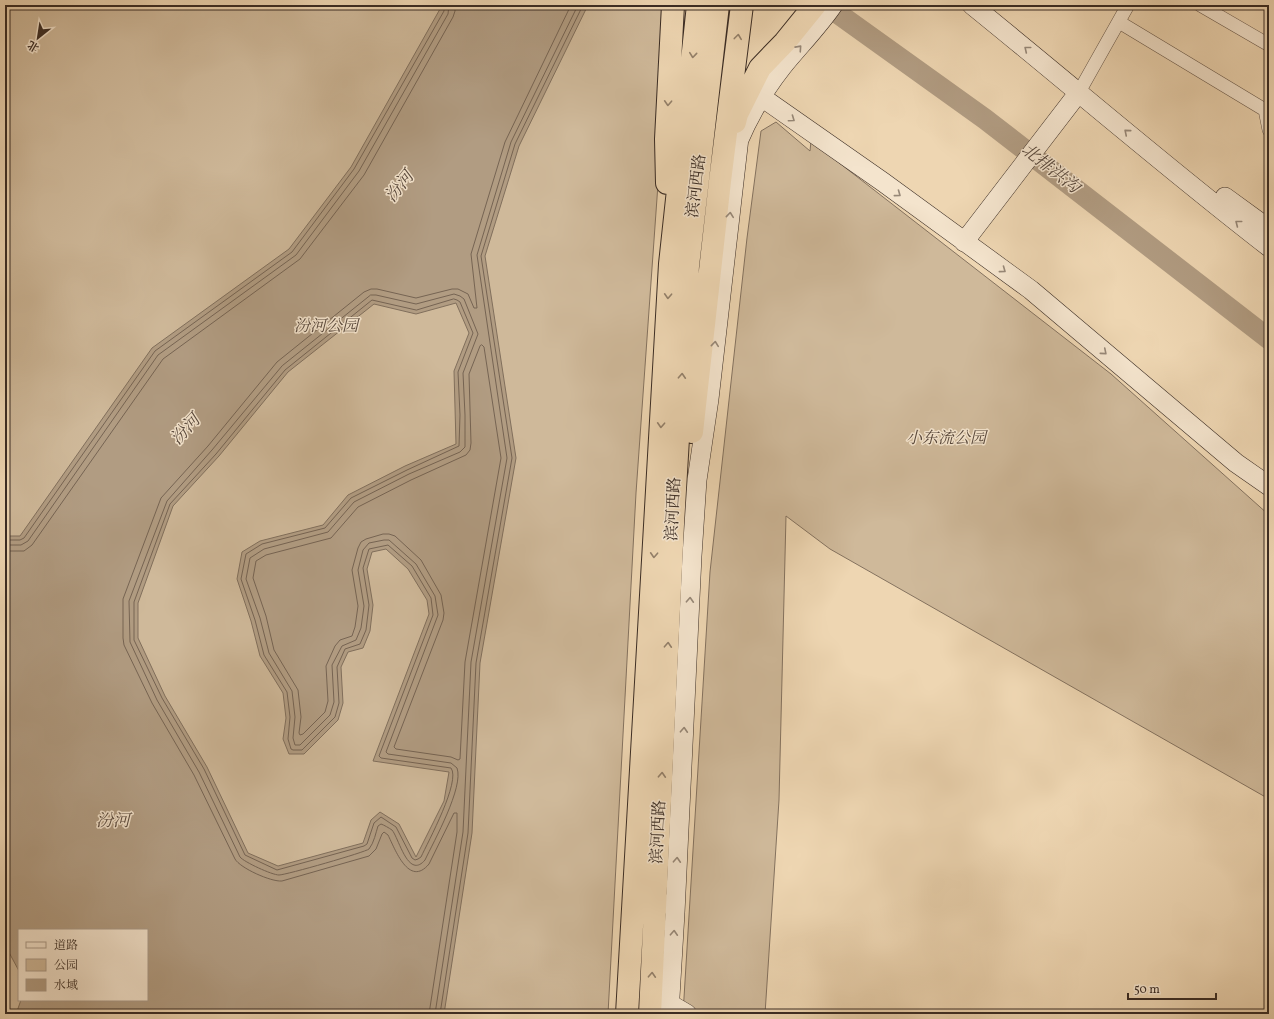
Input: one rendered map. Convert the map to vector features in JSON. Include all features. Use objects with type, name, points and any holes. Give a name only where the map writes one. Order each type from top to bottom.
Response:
[{"type":"highway","name":"滨河西路","points":[[650,1014],[688,266],[718,5]]},
{"type":"highway","points":[[674,524],[693,423],[720,182],[742,5]]},
{"type":"highway","points":[[720,182],[737,114],[767,73],[785,42],[815,5]]},
{"type":"highway","name":"滨河西路","points":[[628,1014],[670,264],[697,11]]},
{"type":"highway","points":[[670,264],[666,139],[672,14]]},
{"type":"main road","points":[[720,182],[739,138],[760,96],[767,73],[825,17],[833,5]]},
{"type":"main road","points":[[972,5],[1227,215],[1269,247]]},
{"type":"main road","points":[[964,242],[1079,92]]},
{"type":"main road","points":[[760,96],[883,182],[1030,290],[1236,463],[1269,486]]},
{"type":"main road","points":[[687,1014],[669,1009],[692,556],[697,480],[709,399],[739,138]]},
{"type":"main road","points":[[1146,147],[1206,184],[1269,229]]},
{"type":"main road","points":[[1155,395],[1223,464],[1269,500]]},
{"type":"main road","points":[[693,423],[697,480]]},
{"type":"main road","points":[[658,849],[675,913]]},
{"type":"street","points":[[1079,92],[1128,5]]},
{"type":"street","points":[[1200,5],[1269,45]]},
{"type":"street","points":[[1119,22],[1267,108],[1269,130]]},
{"type":"green space","name":"汾河公园","points":[[5,5],[663,5],[658,184],[636,493],[608,1014],[5,1014]]},
{"type":"green space","name":"小东流公园","points":[[776,122],[810,151],[811,141],[1111,374],[1269,515],[1269,799],[830,549],[786,516],[779,800],[765,1014],[683,1014],[710,572],[747,238],[761,131]]},
{"type":"water","name":"汾河","points":[[440,5],[588,5],[519,146],[485,256],[516,458],[480,663],[472,833],[444,1014],[16,1014],[21,1001],[148,1001],[148,929],[18,929],[18,969],[5,945],[5,536],[20,536],[152,348],[289,249],[351,167],[440,9]],"holes":[[[456,303],[469,333],[454,371],[456,444],[405,466],[348,495],[323,525],[260,541],[242,552],[237,579],[251,621],[260,656],[283,693],[286,718],[283,739],[289,754],[304,754],[338,720],[343,703],[341,667],[348,652],[363,648],[370,631],[373,605],[367,569],[372,552],[386,549],[408,569],[427,600],[429,614],[373,761],[449,772],[444,801],[416,857],[399,824],[380,812],[371,820],[363,843],[278,866],[248,853],[207,767],[165,696],[138,638],[138,603],[173,506],[219,456],[288,372],[374,304],[416,314]]]},
{"type":"waterway","name":"北排洪沟","points":[[826,5],[985,119],[1269,339]]}]
